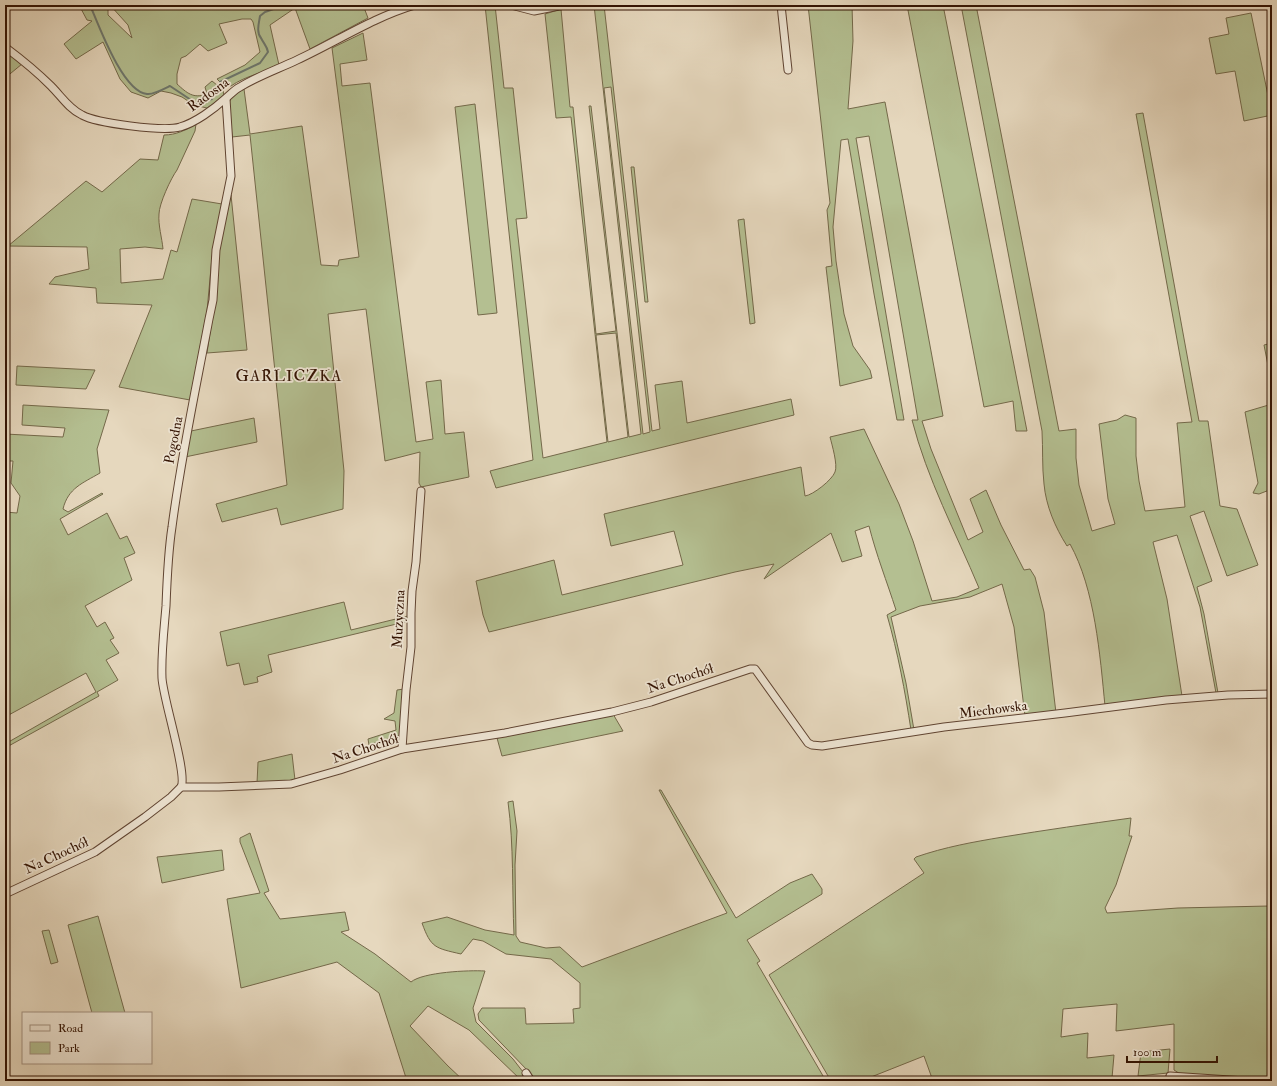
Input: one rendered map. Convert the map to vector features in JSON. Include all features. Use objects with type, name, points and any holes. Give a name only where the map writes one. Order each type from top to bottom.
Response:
[{"type":"street","name":"Radosna","points":[[5,47],[51,85],[74,111],[91,119],[154,128],[174,129],[187,125],[197,119],[226,99],[234,91],[249,82],[391,14],[415,5]]},
{"type":"street","points":[[511,5],[534,11],[564,5]]},
{"type":"street","points":[[781,5],[788,70]]},
{"type":"street","name":"Pogodna","points":[[181,787],[183,784],[182,772],[170,722],[162,679],[164,620],[172,528],[180,467],[210,319],[216,250],[231,176],[226,99]]},
{"type":"street","name":"Muzyczna","points":[[402,749],[406,690],[411,648],[412,591],[416,562],[421,491]]},
{"type":"street","name":"Na Chochół","points":[[5,894],[95,852],[145,817],[171,797],[181,787],[291,784],[340,770],[402,749],[505,733],[612,712],[651,702],[750,669],[755,669]]},
{"type":"street","name":"Miechowska","points":[[755,669],[808,743],[822,746],[843,744],[944,727],[1166,700],[1228,695],[1272,694]]},
{"type":"street","points":[[526,1073],[531,1081]]},
{"type":"street","points":[[1170,1078],[1245,1081]]},
{"type":"green space","points":[[79,5],[108,5],[108,15],[132,38],[128,25],[110,5],[363,5],[368,18],[310,49],[295,8],[270,25],[279,65],[231,86],[222,84],[217,79],[245,65],[260,52],[251,19],[242,19],[219,24],[227,43],[208,51],[200,44],[186,56],[181,58],[177,74],[177,84],[190,94],[198,96],[207,94],[205,87],[212,81],[223,90],[224,96],[207,108],[194,105],[182,97],[171,93],[161,91],[148,98],[131,92],[120,79],[103,42],[76,59],[64,44],[92,21],[87,20]]},
{"type":"green space","points":[[485,5],[495,5],[504,88],[513,88],[527,218],[516,219],[543,458],[607,442],[571,117],[556,118],[545,14],[561,9],[570,107],[573,107],[596,334],[616,331],[589,106],[591,106],[629,437],[641,434],[594,5],[604,5],[652,431],[660,429],[655,385],[682,381],[687,423],[791,399],[794,415],[496,488],[490,471],[533,460]],"holes":[[[611,87],[650,432],[643,434],[604,88]],[[616,333],[628,437],[608,442],[596,335]]]},
{"type":"green space","points":[[808,5],[852,5],[853,41],[848,109],[885,102],[943,416],[922,421],[931,449],[968,540],[983,532],[970,499],[986,490],[1001,525],[1024,570],[1030,569],[1035,577],[1044,612],[1056,713],[1025,716],[1014,627],[1002,584],[970,597],[920,606],[891,617],[906,683],[914,730],[911,730],[901,672],[887,615],[896,610],[878,558],[869,526],[855,531],[862,556],[842,562],[831,533],[764,579],[774,564],[735,572],[489,632],[483,615],[476,581],[554,560],[562,595],[683,565],[674,531],[611,546],[604,514],[801,467],[805,496],[817,490],[826,483],[835,472],[835,460],[830,437],[864,429],[899,504],[913,541],[932,601],[957,597],[979,588],[942,506],[918,442],[912,420],[918,420],[869,136],[856,138],[904,420],[897,420],[848,139],[841,140],[833,227],[836,261],[844,314],[853,346],[870,370],[872,378],[840,386],[826,267],[832,266],[827,210],[830,203]]},
{"type":"green space","points":[[907,5],[943,5],[1027,431],[1016,431],[1013,401],[984,407]]},
{"type":"green space","points":[[961,5],[976,5],[1059,431],[1076,429],[1076,458],[1079,485],[1092,531],[1115,524],[1108,499],[1099,424],[1117,420],[1125,415],[1136,418],[1136,456],[1145,511],[1185,507],[1177,423],[1192,422],[1136,114],[1143,113],[1199,421],[1208,421],[1220,506],[1237,509],[1258,565],[1227,576],[1204,511],[1190,516],[1212,581],[1197,587],[1204,614],[1218,693],[1216,693],[1200,607],[1177,535],[1153,542],[1167,599],[1182,696],[1105,706],[1101,666],[1091,602],[1078,562],[1070,544],[1067,546],[1055,524],[1045,492],[1042,431]]},
{"type":"green space","points":[[1251,13],[1272,115],[1244,121],[1235,71],[1216,74],[1209,38],[1229,34],[1226,18]]},
{"type":"green space","points":[[363,33],[367,60],[340,64],[342,86],[370,83],[416,442],[433,439],[426,382],[441,380],[445,434],[464,432],[469,477],[421,487],[419,483],[420,452],[385,461],[366,309],[328,314],[344,471],[343,509],[281,525],[277,508],[222,522],[216,504],[287,485],[250,135],[232,137],[229,103],[232,96],[244,89],[250,134],[302,126],[321,265],[338,266],[339,260],[359,257],[332,48]]},
{"type":"green space","points":[[5,51],[22,64],[5,78]]},
{"type":"green space","points":[[475,104],[497,313],[478,315],[455,107]]},
{"type":"green space","points":[[196,124],[195,131],[161,204],[159,218],[163,249],[145,247],[120,249],[121,283],[163,279],[171,250],[177,252],[192,199],[222,204],[212,257],[207,311],[190,400],[119,387],[152,305],[97,303],[96,288],[49,284],[55,277],[89,269],[87,247],[8,246],[86,181],[102,192],[140,159],[158,160],[164,135],[181,132]]},
{"type":"green space","points":[[631,167],[634,167],[648,302],[645,302]]},
{"type":"green space","points":[[231,195],[247,350],[207,353],[219,250]]},
{"type":"green space","points":[[744,219],[755,323],[750,324],[738,220]]},
{"type":"green space","points":[[1272,343],[1272,386],[1264,345]]},
{"type":"green space","points":[[17,366],[95,370],[86,389],[16,385]]},
{"type":"green space","points":[[1272,404],[1272,489],[1259,494],[1253,493],[1258,483],[1245,412]]},
{"type":"green space","points":[[23,405],[109,410],[97,449],[100,473],[82,483],[72,491],[65,502],[63,509],[68,512],[102,493],[103,494],[60,519],[68,535],[107,513],[120,539],[127,536],[135,553],[124,558],[132,580],[85,606],[97,627],[105,622],[114,638],[110,640],[119,653],[106,660],[118,680],[97,692],[99,696],[5,748],[5,744],[96,692],[86,673],[5,717],[5,512],[17,513],[20,496],[11,483],[13,461],[5,461],[5,434],[63,437],[65,428],[22,425]]},
{"type":"green space","points":[[254,418],[257,442],[185,457],[191,431]]},
{"type":"green space","points":[[344,602],[351,630],[408,616],[409,621],[268,655],[272,672],[257,677],[258,682],[244,685],[239,663],[227,666],[220,632]]},
{"type":"green space","points":[[404,689],[400,735],[369,745],[368,739],[396,730],[395,721],[384,719],[394,713],[397,690]]},
{"type":"green space","points":[[613,714],[623,731],[502,756],[497,738]]},
{"type":"green space","points":[[292,754],[295,780],[257,783],[258,762]]},
{"type":"green space","points":[[659,790],[661,790],[736,918],[790,883],[812,874],[822,889],[822,894],[747,940],[760,961],[757,963],[826,1081],[535,1081],[528,1071],[479,1020],[478,1014],[482,1008],[525,1008],[526,1024],[574,1023],[573,1009],[580,1008],[580,983],[551,959],[506,954],[483,941],[473,939],[461,954],[435,946],[428,938],[422,923],[447,917],[485,930],[514,935],[512,852],[508,802],[513,801],[517,831],[515,865],[516,936],[520,942],[546,948],[560,947],[582,967],[727,913]]},
{"type":"green space","points":[[1131,818],[1129,836],[1132,836],[1116,885],[1105,908],[1107,913],[1178,908],[1269,906],[1270,924],[1272,924],[1272,1081],[1182,1075],[1174,1070],[1174,1024],[1116,1031],[1117,1004],[1063,1009],[1061,1037],[1088,1033],[1087,1058],[1114,1055],[1112,1078],[1104,1081],[933,1081],[924,1056],[861,1081],[831,1081],[769,975],[924,873],[914,859],[916,857],[927,853],[981,841],[1051,829]]},
{"type":"green space","points":[[250,833],[269,891],[264,893],[280,919],[345,912],[349,930],[341,932],[375,954],[411,982],[425,976],[435,974],[458,971],[485,971],[473,1008],[476,1022],[513,1059],[530,1081],[522,1081],[469,1030],[428,1006],[410,1026],[464,1081],[407,1081],[379,993],[337,962],[241,988],[227,899],[260,893],[240,842],[240,838]]},
{"type":"green space","points":[[222,850],[224,870],[162,883],[157,857]]},
{"type":"green space","points":[[98,916],[125,1012],[92,1012],[68,925]]},
{"type":"green space","points":[[49,930],[58,962],[51,964],[42,931]]},
{"type":"green space","points":[[1170,1049],[1168,1073],[1138,1076],[1141,1052]]},
{"type":"waterway","name":"GARLICZKA","points":[[90,5],[113,57],[129,82],[138,90],[147,94],[152,94],[170,86],[197,104],[212,99],[217,86]]},
{"type":"waterway","name":"GARLICZKA","points":[[220,82],[260,63],[268,52],[259,36],[258,27],[260,16],[265,12],[285,5]]},
{"type":"district","name":"GARLICZKA","points":[[289,375]]}]
